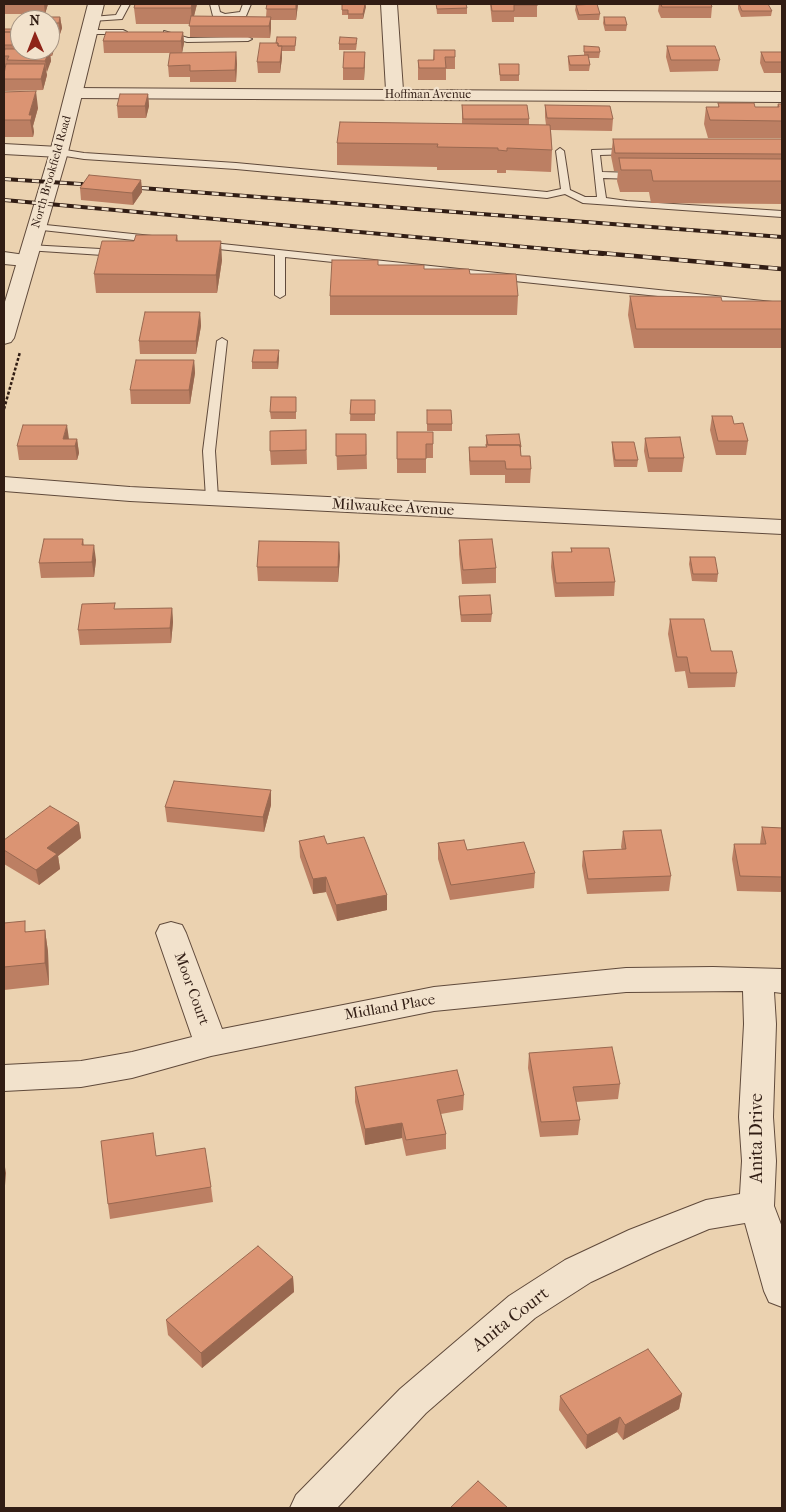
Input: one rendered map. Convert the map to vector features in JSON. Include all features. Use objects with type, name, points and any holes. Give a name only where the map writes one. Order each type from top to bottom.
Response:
[{"type":"street","points":[[389,4],[395,95]]},
{"type":"street","name":"North Brookfield Road","points":[[5,331],[59,152],[92,18]]},
{"type":"street","name":"Hoffman Avenue","points":[[74,93],[782,97]]},
{"type":"street","points":[[4,149],[59,152]]},
{"type":"street","points":[[4,258],[27,254]]},
{"type":"street","name":"Milwaukee Avenue","points":[[4,484],[212,498],[782,527]]},
{"type":"street","name":"Moor Court","points":[[171,933],[211,1044]]},
{"type":"street","name":"Midland Place","points":[[4,1078],[81,1074],[132,1065],[211,1044],[434,999],[547,986],[626,980],[713,979],[770,982]]},
{"type":"street","name":"Anita Drive","points":[[770,982],[760,1024],[756,1117],[759,1161],[757,1206],[769,1239],[782,1291]]},
{"type":"street","name":"Anita Court","points":[[310,1508],[413,1401],[522,1307],[578,1271],[642,1241],[706,1215],[757,1206]]},
{"type":"lane","points":[[92,18],[119,17],[126,4]]},
{"type":"lane","points":[[214,4],[216,14],[225,16],[243,14],[247,4]]},
{"type":"lane","points":[[92,18],[135,32]]},
{"type":"lane","points":[[154,32],[163,32],[187,40],[248,39]]},
{"type":"lane","points":[[560,151],[566,191]]},
{"type":"lane","points":[[59,152],[84,156],[236,166],[548,195],[566,191],[583,200],[782,214]]},
{"type":"lane","points":[[602,200],[595,152],[644,152]]},
{"type":"lane","points":[[598,175],[647,176]]},
{"type":"lane","points":[[36,227],[163,240]]},
{"type":"lane","points":[[192,244],[782,306]]},
{"type":"lane","points":[[280,253],[280,295]]},
{"type":"lane","points":[[27,254],[130,254]]},
{"type":"lane","points":[[212,498],[209,452],[222,341]]},
{"type":"path","points":[[4,410],[21,348]]},
{"type":"building","points":[[135,4],[192,4],[191,8],[134,8]]},
{"type":"building","points":[[267,4],[296,4],[296,9],[266,9]]},
{"type":"building","points":[[342,4],[365,4],[363,14],[348,14],[348,10],[342,10]]},
{"type":"building","points":[[436,4],[466,4],[467,8],[437,9]]},
{"type":"building","points":[[491,4],[538,5],[514,5],[514,11],[492,11]]},
{"type":"building","points":[[597,4],[600,14],[579,15],[576,5]]},
{"type":"building","points":[[661,4],[711,4],[712,7],[662,7]]},
{"type":"building","points":[[739,4],[768,4],[772,11],[742,11]]},
{"type":"building","points":[[191,16],[271,17],[269,26],[189,26]]},
{"type":"building","points":[[604,17],[625,17],[627,25],[605,25]]},
{"type":"building","points":[[4,29],[10,29],[10,32],[4,32]]},
{"type":"building","points":[[4,32],[10,32],[10,45],[4,45]]},
{"type":"building","points":[[106,32],[183,32],[181,41],[103,41]]},
{"type":"building","points":[[277,37],[296,37],[295,46],[278,46],[278,43],[276,43]]},
{"type":"building","points":[[340,37],[357,38],[356,44],[339,44]]},
{"type":"building","points":[[260,43],[278,43],[278,46],[282,46],[280,62],[257,62]]},
{"type":"building","points":[[584,46],[599,47],[600,52],[584,52]]},
{"type":"building","points":[[667,46],[715,46],[720,60],[671,60]]},
{"type":"building","points":[[5,49],[10,49],[10,60],[45,60],[45,61],[7,60],[9,56],[4,56]]},
{"type":"building","points":[[434,50],[455,50],[455,57],[445,57],[446,68],[419,68],[418,60],[434,60]]},
{"type":"building","points":[[236,52],[235,70],[190,71],[190,65],[168,66],[170,53]]},
{"type":"building","points":[[344,52],[365,52],[364,68],[343,68]]},
{"type":"building","points":[[761,52],[782,52],[782,62],[765,62]]},
{"type":"building","points":[[588,55],[590,65],[570,65],[568,56]]},
{"type":"building","points":[[6,64],[45,64],[41,79],[4,79]]},
{"type":"building","points":[[499,64],[519,64],[519,75],[500,75]]},
{"type":"building","points":[[36,91],[29,115],[32,115],[31,120],[4,120],[4,92]]},
{"type":"building","points":[[120,94],[148,94],[145,106],[117,106]]},
{"type":"building","points":[[718,103],[754,103],[755,107],[779,107],[778,104],[782,104],[782,121],[710,120],[706,107],[719,107]]},
{"type":"building","points":[[462,105],[527,105],[529,119],[463,119]]},
{"type":"building","points":[[545,105],[610,106],[613,119],[547,118]]},
{"type":"building","points":[[340,122],[550,125],[552,150],[507,148],[507,151],[498,150],[498,148],[437,147],[438,144],[337,143]]},
{"type":"building","points":[[613,139],[782,139],[782,154],[615,153]]},
{"type":"building","points":[[619,158],[782,159],[782,181],[653,181],[651,170],[621,170]]},
{"type":"building","points":[[89,175],[141,180],[132,193],[80,188]]},
{"type":"building","points":[[136,235],[177,235],[176,241],[221,241],[216,275],[94,274],[102,241],[134,241]]},
{"type":"building","points":[[332,260],[378,260],[378,265],[424,265],[424,269],[469,269],[470,274],[516,274],[518,296],[330,296]]},
{"type":"building","points":[[630,296],[721,297],[722,301],[782,301],[782,329],[636,329]]},
{"type":"building","points":[[145,312],[200,312],[196,341],[139,341]]},
{"type":"building","points":[[254,350],[279,350],[277,362],[252,362]]},
{"type":"building","points":[[136,360],[194,360],[189,390],[130,390]]},
{"type":"building","points":[[271,397],[296,397],[296,412],[270,412]]},
{"type":"building","points":[[351,400],[375,400],[375,414],[350,414]]},
{"type":"building","points":[[427,410],[451,410],[452,424],[427,424]]},
{"type":"building","points":[[712,416],[732,416],[734,424],[743,423],[748,441],[718,441]]},
{"type":"building","points":[[23,425],[67,425],[63,439],[77,439],[75,446],[17,446]]},
{"type":"building","points":[[306,430],[306,450],[270,451],[270,431]]},
{"type":"building","points":[[397,432],[433,432],[433,444],[426,444],[426,459],[397,459]]},
{"type":"building","points":[[336,434],[366,434],[366,455],[336,456]]},
{"type":"building","points":[[519,434],[521,447],[520,445],[488,445],[486,435]]},
{"type":"building","points":[[680,437],[684,458],[649,458],[645,438]]},
{"type":"building","points":[[612,442],[634,442],[638,460],[615,460]]},
{"type":"building","points":[[486,445],[520,445],[521,456],[530,456],[531,469],[506,469],[505,461],[470,461],[469,447],[487,447]]},
{"type":"building","points":[[44,539],[83,539],[82,545],[94,545],[92,562],[39,563]]},
{"type":"building","points":[[492,539],[496,568],[463,570],[459,540]]},
{"type":"building","points":[[259,541],[339,542],[338,567],[257,567]]},
{"type":"building","points":[[571,548],[609,548],[615,582],[556,583],[552,552],[572,552]]},
{"type":"building","points":[[690,557],[715,557],[718,574],[693,574]]},
{"type":"building","points":[[490,595],[492,614],[461,615],[459,596]]},
{"type":"building","points":[[115,603],[114,609],[172,608],[170,628],[78,630],[82,604]]},
{"type":"building","points":[[670,619],[704,619],[711,651],[732,651],[737,673],[690,673],[687,657],[677,657]]},
{"type":"building","points":[[174,781],[271,790],[263,817],[165,807]]},
{"type":"building","points":[[50,806],[79,823],[47,848],[57,854],[36,870],[4,850],[4,840]]},
{"type":"building","points":[[762,827],[782,828],[782,877],[740,876],[734,844],[766,844]]},
{"type":"building","points":[[661,830],[671,876],[588,879],[583,851],[626,849],[623,831]]},
{"type":"building","points":[[324,836],[327,844],[364,837],[387,895],[336,905],[326,877],[313,879],[299,841]]},
{"type":"building","points":[[464,840],[467,850],[524,842],[535,873],[451,885],[438,843]]},
{"type":"building","points":[[25,921],[25,932],[45,930],[45,963],[4,967],[4,923]]},
{"type":"building","points":[[612,1047],[620,1084],[573,1087],[580,1120],[541,1122],[529,1053]]},
{"type":"building","points":[[457,1070],[464,1095],[437,1100],[446,1134],[406,1140],[402,1123],[365,1129],[355,1087]]},
{"type":"building","points":[[153,1133],[156,1156],[205,1148],[211,1187],[108,1204],[101,1141]]},
{"type":"building","points":[[258,1246],[293,1277],[201,1353],[166,1320]]},
{"type":"building","points":[[648,1349],[682,1394],[625,1425],[620,1417],[587,1435],[560,1396]]},
{"type":"building","points":[[478,1481],[508,1508],[450,1508]]},
{"type":"railway","points":[[4,179],[96,185]]},
{"type":"railway","points":[[128,187],[782,237]]},
{"type":"railway","points":[[4,200],[603,254]]},
{"type":"railway","points":[[589,252],[782,269]]}]
